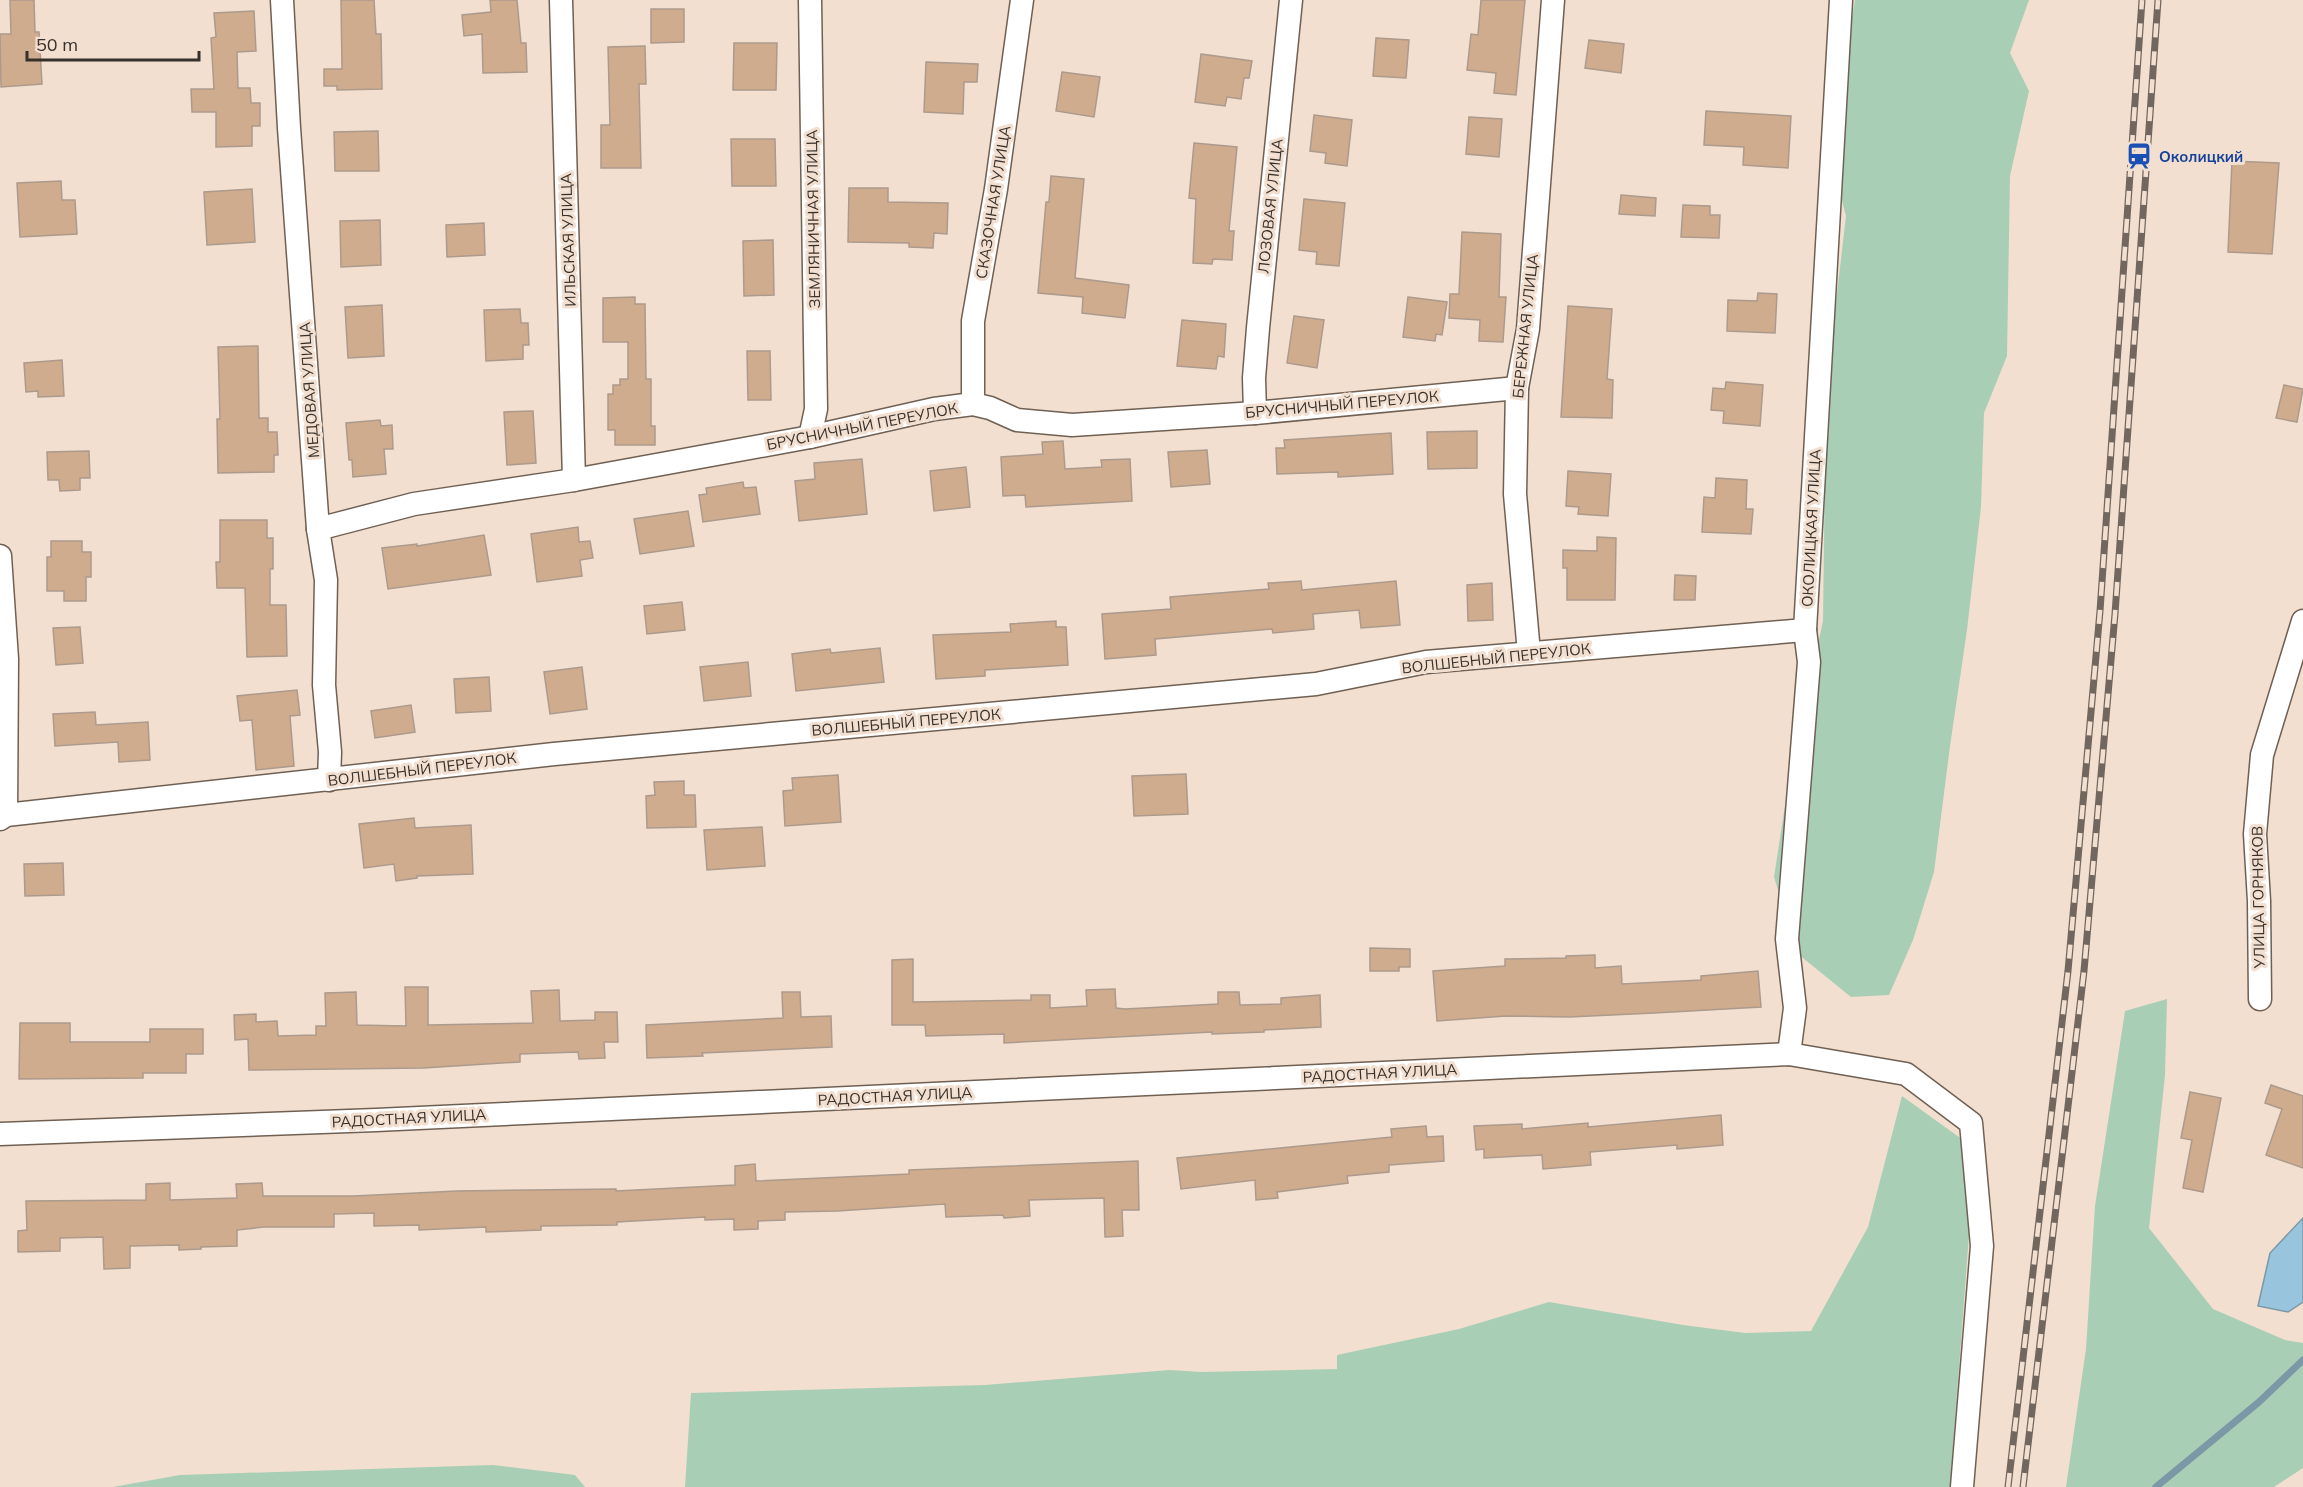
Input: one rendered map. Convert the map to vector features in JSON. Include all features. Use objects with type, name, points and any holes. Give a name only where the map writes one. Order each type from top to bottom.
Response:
[{"type":"street","name":"МЕДОВАЯ УЛИЦА","points":[[282,0],[318,529],[326,580],[324,685],[330,752],[329,780]]},
{"type":"street","name":"ИЛЬСКАЯ УЛИЦА","points":[[561,0],[574,480]]},
{"type":"street","name":"ЗЕМЛЯНИЧНАЯ УЛИЦА","points":[[810,0],[816,409],[810,437]]},
{"type":"street","name":"СКАЗОЧНАЯ УЛИЦА","points":[[973,404],[973,321],[996,189],[1022,0]]},
{"type":"street","name":"ЛОЗОВАЯ УЛИЦА","points":[[1255,413],[1254,378],[1258,328],[1291,0]]},
{"type":"street","name":"БЕРЕЖНАЯ УЛИЦА","points":[[1529,653],[1515,494],[1517,388],[1528,329],[1553,0]]},
{"type":"street","name":"ОКОЛИЦКАЯ УЛИЦА","points":[[1789,1054],[1795,1008],[1787,939],[1809,662],[1805,630],[1841,0]]},
{"type":"street","name":"БРУСНИЧНЫЙ ПЕРЕУЛОК","points":[[318,529],[414,504],[574,480],[810,437],[934,409],[973,404],[990,408],[1017,420],[1072,425],[1255,413],[1517,388]]},
{"type":"street","points":[[0,556],[7,658],[3,817]]},
{"type":"street","name":"УЛИЦА ГОРНЯКОВ","points":[[2260,999],[2259,901],[2255,834],[2262,755],[2303,621]]},
{"type":"street","name":"ВОЛШЕБНЫЙ ПЕРЕУЛОК","points":[[3,817],[554,754],[1316,684],[1426,662],[1805,630]]},
{"type":"street","name":"РАДОСТНАЯ УЛИЦА","points":[[0,1134],[388,1120],[1789,1054],[1906,1074],[1971,1123],[1982,1246],[1962,1487]]},
{"type":"green space","points":[[1855,0],[2029,0],[2010,53],[2029,91],[2010,176],[2007,356],[1984,413],[1981,507],[1967,630],[1934,872],[1913,940],[1889,995],[1851,997],[1798,954],[1774,877],[1788,786],[1823,621],[1826,388],[1846,216],[1829,151]]},
{"type":"green space","points":[[2167,999],[2165,1075],[2149,1228],[2213,1309],[2285,1340],[2303,1343],[2303,1468],[2274,1487],[2066,1487],[2086,1349],[2095,1206],[2125,1011]]},
{"type":"green space","points":[[1902,1096],[1963,1140],[1972,1195],[1950,1487],[685,1487],[691,1393],[985,1385],[1170,1370],[1201,1372],[1337,1369],[1337,1355],[1459,1329],[1549,1302],[1745,1333],[1811,1331],[1868,1227]]},
{"type":"green space","points":[[493,1465],[575,1475],[585,1487],[113,1487],[180,1475]]},
{"type":"water","points":[[2303,1218],[2303,1302],[2288,1312],[2258,1306],[2270,1253]]},
{"type":"building","points":[[10,0],[34,0],[35,32],[39,32],[42,84],[1,87],[0,34],[11,34]]},
{"type":"building","points":[[341,0],[374,0],[376,34],[381,34],[382,89],[337,90],[337,86],[324,86],[324,69],[342,69]]},
{"type":"building","points":[[490,0],[517,0],[521,43],[526,43],[527,72],[483,73],[482,34],[464,36],[462,15],[491,12]]},
{"type":"building","points":[[1481,0],[1525,0],[1516,95],[1494,93],[1496,73],[1467,70],[1471,34],[1478,35]]},
{"type":"building","points":[[651,9],[684,9],[684,42],[651,43]]},
{"type":"building","points":[[254,11],[256,51],[237,52],[238,88],[250,88],[251,103],[260,103],[260,126],[252,126],[252,146],[216,147],[216,112],[192,112],[191,89],[214,89],[211,38],[216,37],[214,13]]},
{"type":"building","points":[[1376,38],[1409,40],[1406,78],[1373,76]]},
{"type":"building","points":[[1589,40],[1624,44],[1621,73],[1585,68]]},
{"type":"building","points":[[734,43],[777,43],[776,90],[733,90]]},
{"type":"building","points":[[645,46],[646,84],[639,84],[641,168],[601,168],[601,125],[610,125],[608,47]]},
{"type":"building","points":[[1201,54],[1252,61],[1249,78],[1244,78],[1241,99],[1227,97],[1225,106],[1195,102]]},
{"type":"building","points":[[926,62],[978,64],[977,82],[964,82],[963,114],[924,112]]},
{"type":"building","points":[[1062,72],[1100,77],[1094,117],[1056,111]]},
{"type":"building","points":[[1706,111],[1791,116],[1788,168],[1743,165],[1744,147],[1704,145]]},
{"type":"building","points":[[1314,115],[1352,120],[1347,166],[1325,163],[1326,153],[1310,151]]},
{"type":"building","points":[[1469,117],[1502,119],[1499,157],[1466,154]]},
{"type":"building","points":[[378,131],[379,171],[335,171],[334,132]]},
{"type":"building","points":[[731,139],[775,139],[776,186],[732,186]]},
{"type":"building","points":[[1194,143],[1237,147],[1229,231],[1234,231],[1232,260],[1213,259],[1212,264],[1193,263],[1196,199],[1189,198]]},
{"type":"building","points":[[2232,161],[2279,163],[2272,254],[2228,252]]},
{"type":"building","points":[[1051,176],[1084,179],[1075,278],[1129,285],[1125,318],[1082,313],[1083,297],[1038,293],[1046,202],[1049,202]]},
{"type":"building","points":[[61,181],[62,200],[75,200],[77,234],[20,237],[17,183]]},
{"type":"building","points":[[849,188],[888,188],[888,202],[948,203],[947,234],[934,233],[933,248],[909,247],[909,243],[848,242]]},
{"type":"building","points":[[252,189],[255,242],[207,245],[204,192]]},
{"type":"building","points":[[1621,195],[1656,198],[1655,216],[1619,214]]},
{"type":"building","points":[[1304,199],[1345,203],[1339,266],[1316,264],[1317,252],[1299,250]]},
{"type":"building","points":[[1683,205],[1710,206],[1710,215],[1720,215],[1719,238],[1681,237]]},
{"type":"building","points":[[380,220],[381,265],[341,267],[340,221]]},
{"type":"building","points":[[484,223],[485,255],[447,257],[446,225]]},
{"type":"building","points":[[1462,232],[1501,234],[1499,297],[1506,297],[1503,342],[1479,341],[1480,320],[1449,318],[1450,294],[1459,294]]},
{"type":"building","points":[[773,240],[774,295],[744,296],[743,241]]},
{"type":"building","points":[[1758,293],[1777,294],[1775,333],[1727,331],[1728,300],[1757,301]]},
{"type":"building","points":[[635,297],[635,304],[645,304],[646,379],[651,379],[651,426],[655,426],[655,445],[615,445],[615,430],[608,430],[608,394],[613,394],[613,385],[620,385],[620,379],[628,379],[628,342],[603,342],[603,298]]},
{"type":"building","points":[[1408,297],[1447,302],[1442,335],[1436,334],[1435,341],[1403,337]]},
{"type":"building","points":[[382,305],[384,356],[348,358],[345,307]]},
{"type":"building","points":[[1568,306],[1612,309],[1607,379],[1613,380],[1612,418],[1561,417]]},
{"type":"building","points":[[520,309],[521,323],[528,323],[529,345],[523,345],[523,359],[486,361],[484,310]]},
{"type":"building","points":[[1294,316],[1324,320],[1317,368],[1287,363]]},
{"type":"building","points":[[1182,320],[1226,324],[1224,357],[1218,356],[1216,369],[1177,366]]},
{"type":"building","points":[[258,346],[259,418],[268,418],[268,432],[277,432],[278,455],[274,455],[274,472],[218,473],[217,419],[220,419],[218,347]]},
{"type":"building","points":[[747,351],[770,351],[771,400],[748,400]]},
{"type":"building","points":[[62,360],[64,396],[38,397],[38,391],[26,392],[24,363]]},
{"type":"building","points":[[1726,382],[1763,385],[1760,426],[1723,423],[1724,411],[1711,410],[1713,388],[1725,389]]},
{"type":"building","points":[[2284,385],[2303,389],[2297,422],[2276,418]]},
{"type":"building","points":[[533,411],[536,463],[507,465],[504,412]]},
{"type":"building","points":[[380,420],[381,426],[392,425],[393,449],[384,449],[386,474],[353,477],[346,423]]},
{"type":"building","points":[[1477,431],[1477,468],[1428,469],[1427,432]]},
{"type":"building","points":[[1391,433],[1393,474],[1338,477],[1338,472],[1277,474],[1276,448],[1285,448],[1284,440]]},
{"type":"building","points":[[1063,441],[1065,469],[1102,467],[1101,460],[1130,459],[1132,501],[1026,507],[1025,495],[1003,496],[1001,457],[1043,454],[1042,442]]},
{"type":"building","points":[[1207,450],[1210,484],[1171,487],[1168,452]]},
{"type":"building","points":[[89,451],[90,478],[80,478],[80,490],[60,491],[59,480],[48,480],[47,452]]},
{"type":"building","points":[[862,459],[867,514],[799,521],[795,481],[815,479],[814,463]]},
{"type":"building","points":[[966,467],[970,507],[934,511],[930,471]]},
{"type":"building","points":[[1568,471],[1611,474],[1608,516],[1578,514],[1579,507],[1566,506]]},
{"type":"building","points":[[1716,478],[1747,480],[1746,509],[1753,509],[1751,534],[1702,532],[1704,497],[1715,498]]},
{"type":"building","points":[[743,482],[744,488],[756,487],[760,514],[703,522],[699,495],[707,494],[706,488]]},
{"type":"building","points":[[688,511],[694,546],[640,554],[634,519]]},
{"type":"building","points":[[220,520],[267,520],[267,538],[273,538],[270,605],[286,605],[287,656],[247,657],[245,588],[217,588],[216,562],[220,562]]},
{"type":"building","points":[[578,527],[579,542],[590,541],[593,558],[580,560],[582,576],[537,582],[531,534]]},
{"type":"building","points":[[484,535],[491,575],[388,589],[382,548],[417,544],[417,546]]},
{"type":"building","points":[[1597,537],[1616,538],[1615,600],[1567,600],[1567,568],[1563,568],[1563,550],[1597,551]]},
{"type":"building","points":[[51,541],[82,541],[82,552],[91,552],[91,577],[86,577],[86,601],[64,601],[64,591],[47,591],[47,557],[51,557]]},
{"type":"building","points":[[1675,575],[1696,576],[1695,600],[1674,600]]},
{"type":"building","points":[[1301,581],[1302,590],[1396,581],[1400,625],[1361,628],[1359,610],[1313,614],[1314,629],[1273,633],[1272,629],[1155,639],[1156,655],[1105,659],[1102,614],[1171,609],[1170,597],[1269,589],[1268,583]]},
{"type":"building","points":[[1492,583],[1493,620],[1468,621],[1467,585]]},
{"type":"building","points":[[682,602],[685,630],[647,634],[644,606]]},
{"type":"building","points":[[1056,621],[1056,627],[1066,627],[1068,665],[985,670],[985,676],[936,679],[933,635],[1011,632],[1010,624]]},
{"type":"building","points":[[80,627],[83,663],[56,665],[53,628]]},
{"type":"building","points":[[880,648],[884,682],[796,691],[792,654],[830,649],[831,653]]},
{"type":"building","points":[[748,662],[751,696],[704,701],[700,667]]},
{"type":"building","points":[[582,667],[587,709],[550,714],[544,672]]},
{"type":"building","points":[[489,677],[491,711],[456,713],[454,679]]},
{"type":"building","points":[[297,690],[300,715],[290,716],[294,766],[256,770],[252,720],[240,721],[237,696]]},
{"type":"building","points":[[411,705],[415,732],[375,738],[371,711]]},
{"type":"building","points":[[95,712],[96,725],[148,722],[150,760],[119,762],[118,742],[55,746],[53,714]]},
{"type":"building","points":[[1186,774],[1188,814],[1134,816],[1132,776]]},
{"type":"building","points":[[838,775],[841,822],[785,826],[783,791],[793,790],[792,778]]},
{"type":"building","points":[[684,781],[684,795],[695,795],[696,827],[647,828],[646,796],[655,795],[654,782]]},
{"type":"building","points":[[414,818],[415,828],[471,825],[473,874],[417,876],[417,878],[396,881],[394,864],[364,868],[359,824]]},
{"type":"building","points":[[762,827],[765,866],[707,870],[704,830]]},
{"type":"building","points":[[63,863],[64,895],[25,896],[24,864]]},
{"type":"building","points":[[1370,948],[1410,949],[1410,967],[1399,967],[1399,971],[1370,971]]},
{"type":"building","points":[[1595,955],[1595,968],[1621,966],[1622,984],[1701,980],[1701,976],[1758,971],[1761,1007],[1569,1017],[1506,1016],[1437,1021],[1433,971],[1505,966],[1505,959]]},
{"type":"building","points":[[913,959],[913,1002],[1031,1000],[1031,995],[1050,995],[1050,1008],[1087,1006],[1086,990],[1115,989],[1116,1008],[1125,1009],[1218,1004],[1218,992],[1239,992],[1240,1005],[1281,1004],[1281,998],[1320,995],[1321,1027],[1264,1030],[1264,1032],[1212,1034],[1212,1032],[1004,1043],[1004,1034],[926,1036],[925,1025],[892,1025],[892,960]]},
{"type":"building","points":[[405,987],[428,987],[428,1025],[533,1023],[531,991],[559,990],[560,1021],[595,1020],[595,1012],[617,1012],[618,1042],[604,1042],[605,1058],[579,1059],[578,1052],[520,1054],[520,1062],[423,1068],[249,1070],[248,1039],[235,1040],[234,1015],[256,1014],[256,1022],[277,1021],[278,1036],[316,1035],[316,1026],[326,1026],[325,993],[356,992],[357,1025],[406,1026]]},
{"type":"building","points":[[782,992],[800,992],[801,1017],[831,1016],[832,1047],[647,1058],[646,1025],[783,1018]]},
{"type":"building","points":[[20,1023],[70,1023],[70,1042],[150,1042],[150,1029],[203,1029],[203,1054],[186,1054],[186,1073],[143,1073],[143,1078],[19,1079]]},
{"type":"building","points":[[2271,1085],[2303,1096],[2303,1168],[2266,1155],[2282,1109],[2265,1103]]},
{"type":"building","points":[[2190,1092],[2221,1098],[2203,1192],[2183,1188],[2192,1140],[2181,1138]]},
{"type":"building","points":[[1721,1115],[1723,1145],[1677,1149],[1677,1145],[1590,1152],[1591,1165],[1543,1169],[1542,1155],[1484,1158],[1484,1149],[1476,1150],[1474,1126],[1522,1124],[1522,1129],[1588,1123],[1588,1127]]},
{"type":"building","points":[[1426,1126],[1427,1137],[1443,1136],[1444,1161],[1389,1165],[1389,1172],[1347,1176],[1348,1183],[1277,1192],[1278,1198],[1256,1200],[1255,1180],[1181,1189],[1177,1158],[1392,1137],[1391,1129]]},
{"type":"building","points":[[1138,1161],[1139,1210],[1122,1210],[1123,1236],[1105,1237],[1104,1198],[1029,1200],[1030,1216],[1004,1218],[1003,1215],[946,1217],[945,1204],[785,1212],[785,1220],[758,1221],[758,1229],[734,1230],[734,1219],[705,1220],[705,1217],[617,1222],[617,1225],[541,1226],[541,1230],[486,1232],[486,1227],[419,1230],[419,1225],[374,1226],[374,1213],[334,1214],[334,1227],[264,1227],[237,1230],[237,1246],[179,1250],[179,1245],[130,1246],[130,1268],[104,1269],[103,1237],[60,1238],[60,1251],[18,1252],[18,1231],[27,1230],[26,1201],[146,1200],[146,1184],[170,1183],[170,1200],[237,1198],[236,1184],[262,1183],[263,1196],[354,1196],[457,1191],[616,1189],[616,1191],[735,1185],[735,1166],[755,1164],[756,1181],[909,1174],[909,1170]]},
{"type":"waterway","points":[[2156,1487],[2259,1402],[2303,1360]]},
{"type":"railway","points":[[2008,1487],[2068,971],[2100,611],[2142,0]]},
{"type":"railway","points":[[2023,1487],[2084,971],[2115,614],[2158,0]]},
{"type":"place","name":"Околицкий","points":[[2139,156]]}]
